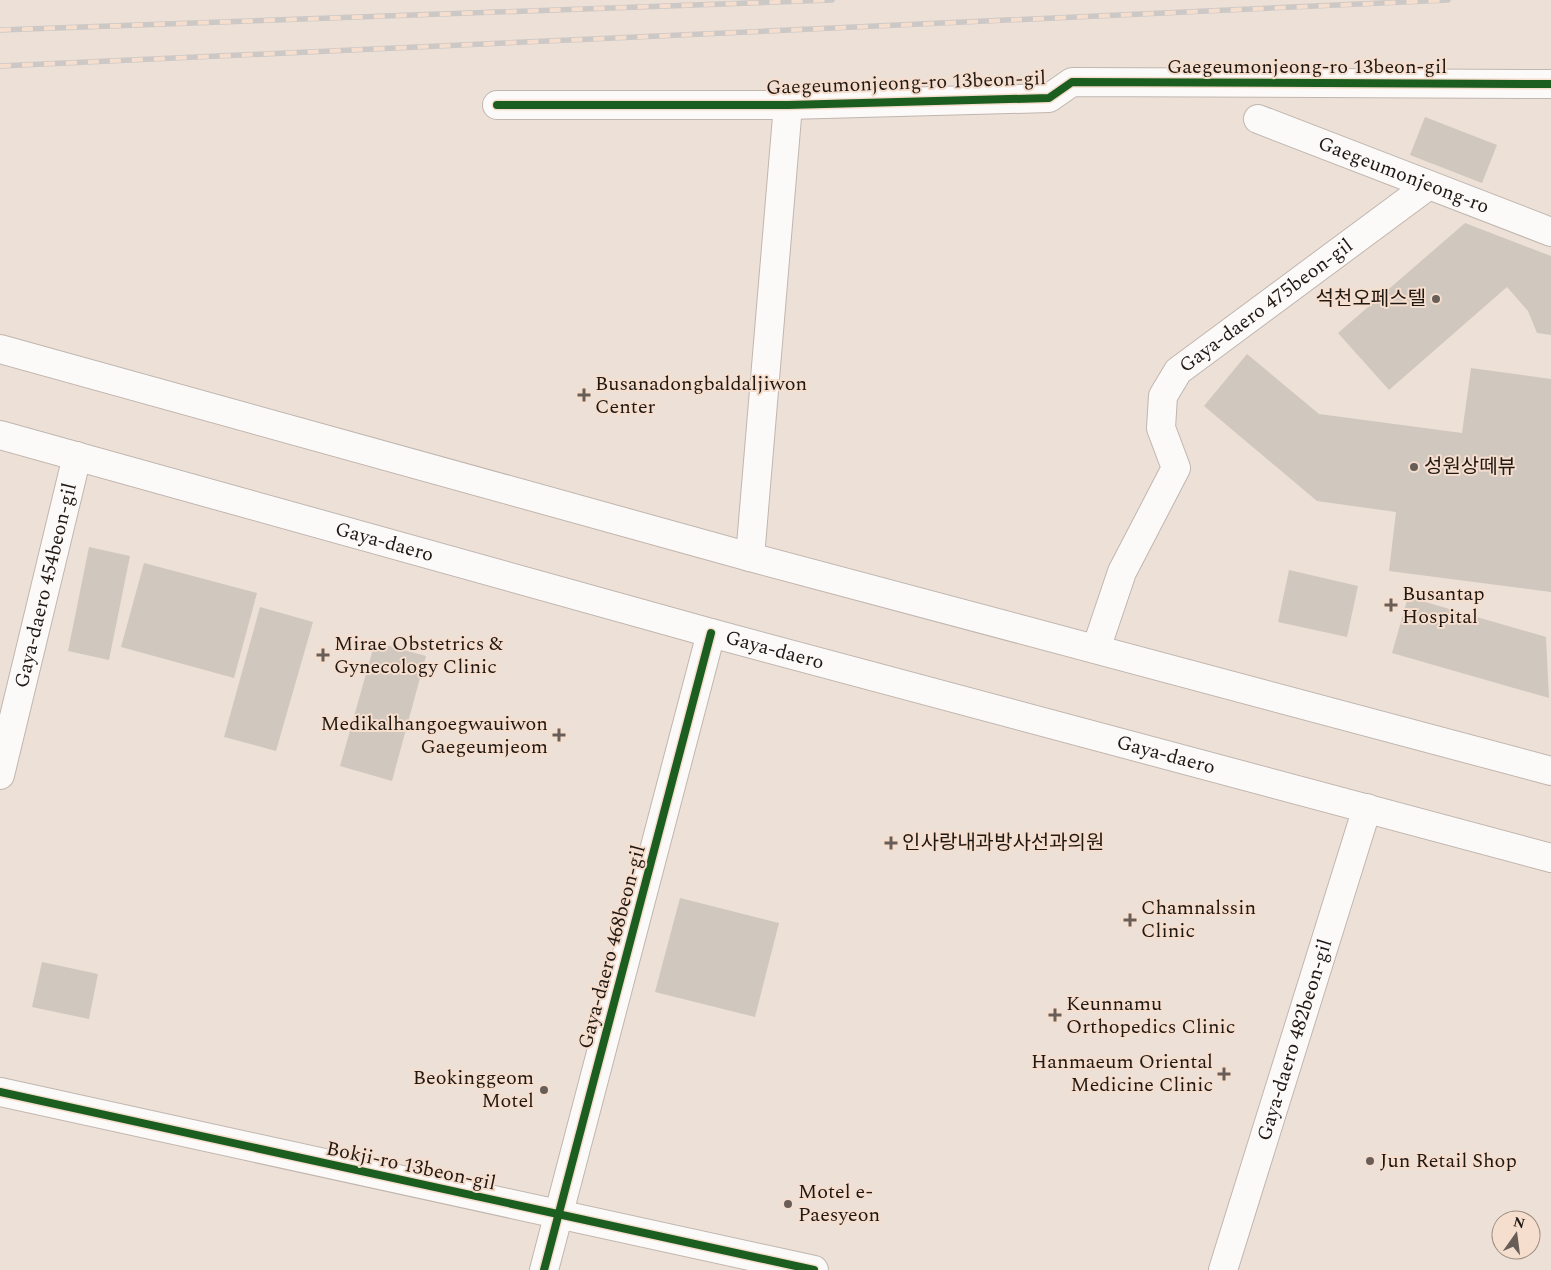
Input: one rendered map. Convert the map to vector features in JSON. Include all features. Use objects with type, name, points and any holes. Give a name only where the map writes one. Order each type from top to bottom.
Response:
[{"type":"street","name":"Gaegeumonjeong-ro 13beon-gil","points":[[497,106],[788,105],[1049,98],[1072,82],[1551,84]]},
{"type":"street","name":"Gaegeumonjeong-ro 13beon-gil","points":[[750,556],[788,105]]},
{"type":"street","name":"Gaegeumonjeong-ro","points":[[1258,119],[1551,232]]},
{"type":"street","name":"Gaya-daero 475beon-gil","points":[[1096,650],[1122,572],[1176,468],[1161,428],[1163,396],[1178,372],[1429,185]]},
{"type":"street","points":[[0,349],[750,556],[1551,771]]},
{"type":"street","name":"Gaya-daero","points":[[0,435],[711,633],[1551,858]]},
{"type":"street","name":"Gaya-daero 454beon-gil","points":[[0,774],[77,456]]},
{"type":"street","name":"Gaya-daero 468beon-gil","points":[[544,1270],[711,633]]},
{"type":"street","name":"Gaya-daero 482beon-gil","points":[[1223,1270],[1367,808]]},
{"type":"street","name":"Bokji-ro 13beon-gil","points":[[0,1092],[814,1270]]},
{"type":"building","points":[[1425,117],[1497,145],[1482,183],[1410,155]]},
{"type":"building","name":"석천오페스텔","points":[[1465,223],[1551,256],[1551,335],[1537,333],[1528,311],[1507,287],[1389,390],[1338,333]]},
{"type":"building","name":"성원상떼뷰","points":[[1247,354],[1319,414],[1462,433],[1471,368],[1551,379],[1551,592],[1389,571],[1396,512],[1317,501],[1204,406]]},
{"type":"building","points":[[89,547],[130,556],[109,660],[68,651]]},
{"type":"building","points":[[144,563],[257,593],[234,678],[121,647]]},
{"type":"building","points":[[1289,570],[1358,586],[1347,637],[1278,622]]},
{"type":"building","points":[[1408,597],[1546,637],[1549,698],[1392,653]]},
{"type":"building","points":[[260,607],[313,622],[276,751],[224,737]]},
{"type":"building","points":[[375,642],[426,656],[392,781],[340,766]]},
{"type":"building","points":[[680,898],[779,923],[755,1017],[655,992]]},
{"type":"building","points":[[42,962],[98,974],[89,1019],[32,1007]]},
{"type":"railway","points":[[0,30],[832,0]]},
{"type":"railway","points":[[0,66],[1448,0]]},
{"type":"cycle path","points":[[497,105],[788,105],[1049,98],[1072,82],[1551,84]]},
{"type":"cycle path","points":[[544,1270],[711,633]]},
{"type":"cycle path","points":[[0,1092],[814,1270]]},
{"type":"place","name":"석천오페스텔","points":[[1436,299]]},
{"type":"place","name":"Busanadongbaldaljiwon Center","points":[[584,395]]},
{"type":"place","name":"성원상떼뷰","points":[[1414,467]]},
{"type":"place","name":"Busantap Hospital","points":[[1391,605]]},
{"type":"place","name":"Mirae Obstetrics & Gynecology Clinic","points":[[323,655]]},
{"type":"place","name":"Medikalhangoegwauiwon Gaegeumjeom","points":[[559,735]]},
{"type":"place","name":"인사랑내과방사선과의원","points":[[891,843]]},
{"type":"place","name":"Chamnalssin Clinic","points":[[1130,920]]},
{"type":"place","name":"Keunnamu Orthopedics Clinic","points":[[1055,1015]]},
{"type":"place","name":"Hanmaeum Oriental Medicine Clinic","points":[[1224,1074]]},
{"type":"place","name":"Beokinggeom Motel","points":[[544,1090]]},
{"type":"place","name":"Jun Retail Shop","points":[[1370,1161]]},
{"type":"place","name":"Motel e- Paesyeon","points":[[788,1204]]}]
